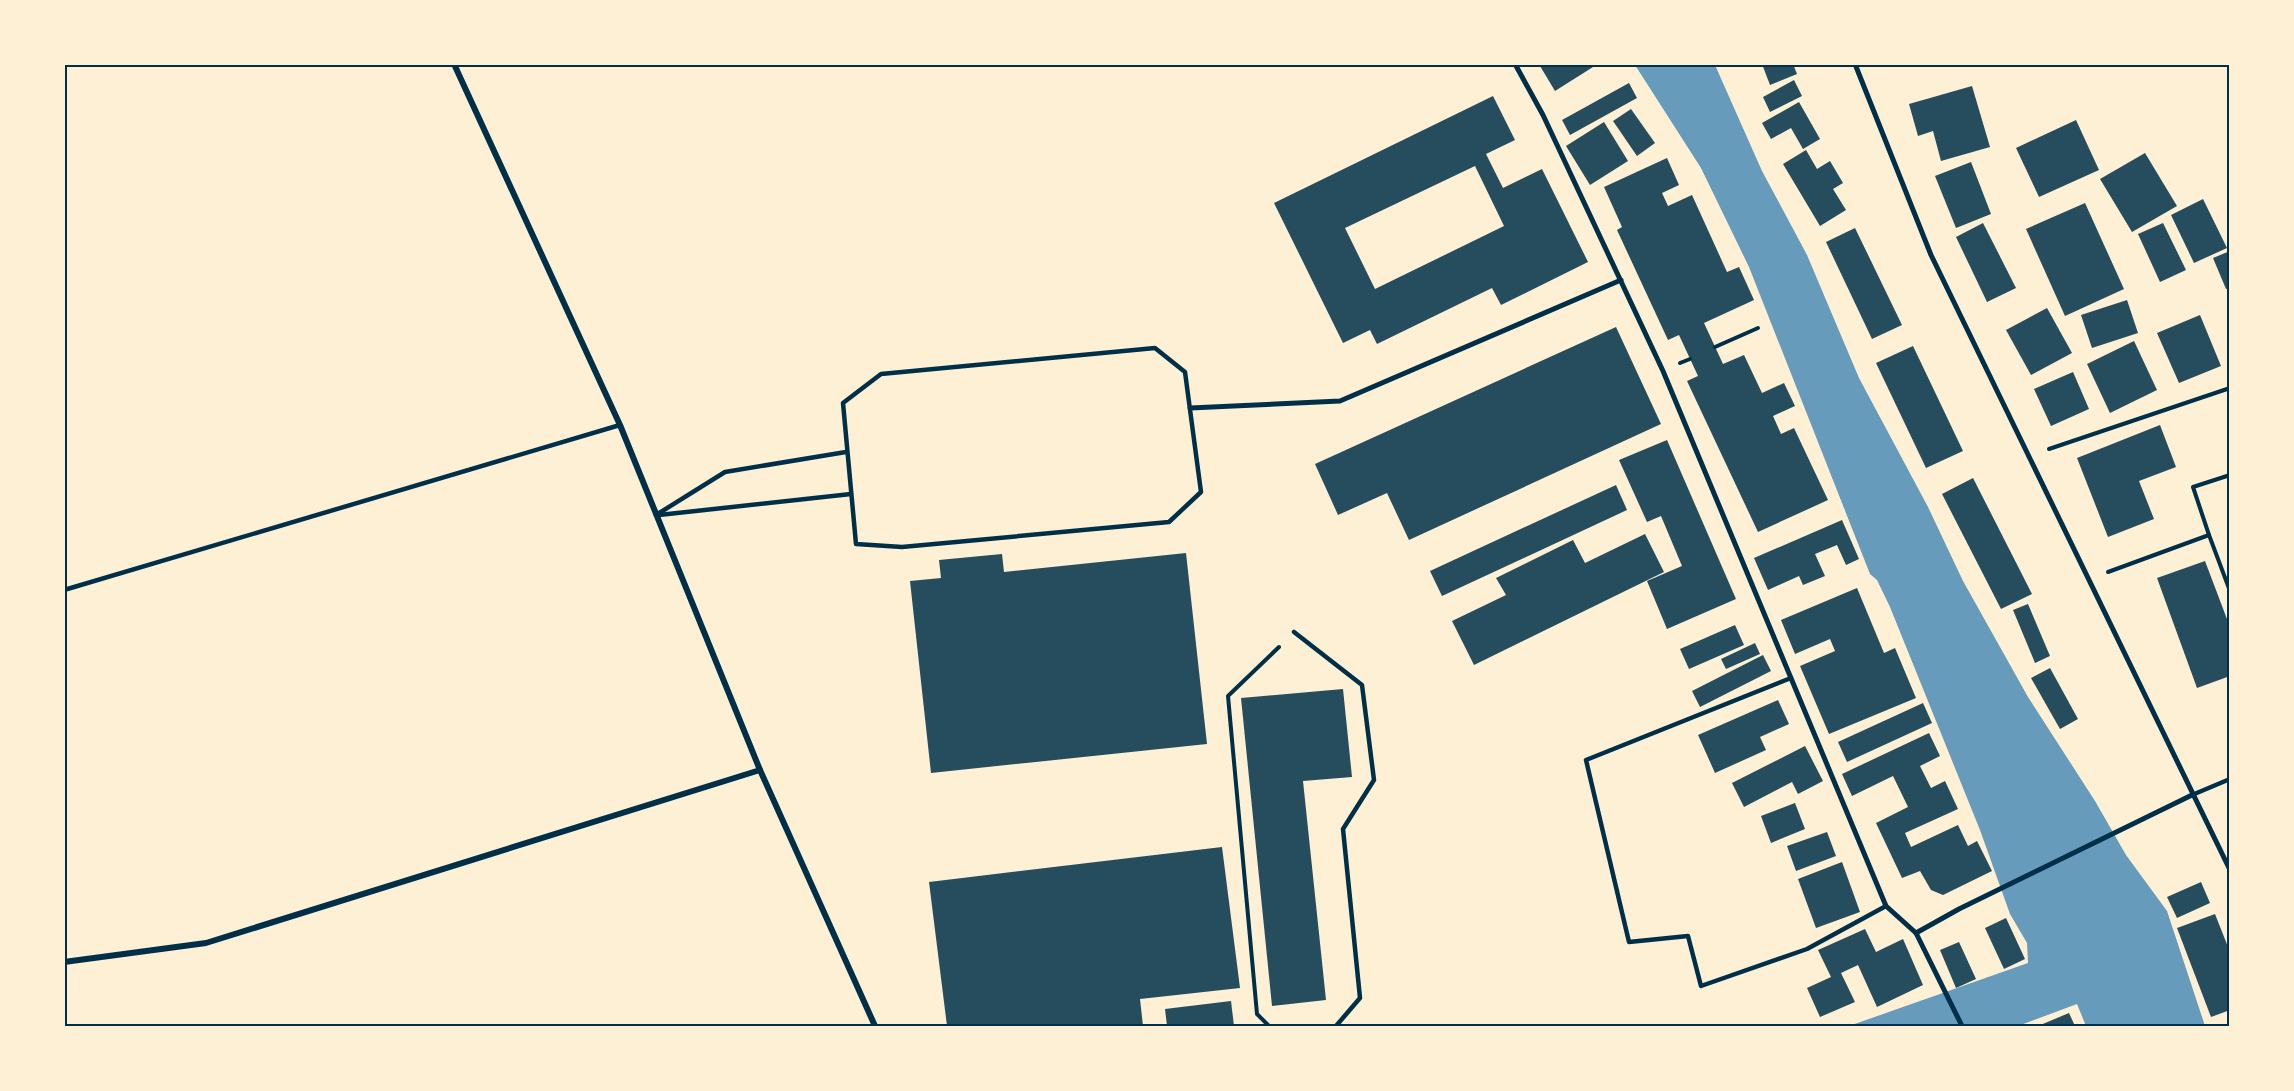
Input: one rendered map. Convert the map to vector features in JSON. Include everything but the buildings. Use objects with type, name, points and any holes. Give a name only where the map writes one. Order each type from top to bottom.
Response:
[{"type":"street","points":[[454,64],[621,425],[760,770],[875,1026]]},
{"type":"street","points":[[1515,64],[1543,115],[1663,371],[1886,906],[1916,933],[1962,1026]]},
{"type":"street","points":[[1855,64],[1931,255],[2229,870]]},
{"type":"street","points":[[1190,408],[1340,401],[1621,280]]},
{"type":"street","points":[[64,962],[206,943],[760,770]]},
{"type":"street","points":[[1916,933],[1959,909],[2193,795]]},
{"type":"lane","points":[[1155,348],[1185,372],[1201,492],[1168,522],[903,547],[856,544],[846,452],[843,403],[881,374],[1155,348]]},
{"type":"lane","points":[[64,590],[621,425]]},
{"type":"lane","points":[[657,515],[725,472],[846,452]]},
{"type":"lane","points":[[657,515],[851,495]]},
{"type":"lane","points":[[1294,632],[1362,685],[1374,780],[1343,829],[1360,998],[1336,1026]]},
{"type":"lane","points":[[1791,678],[1586,760],[1629,942],[1688,936],[1701,986],[1807,949],[1886,906]]},
{"type":"lane","points":[[2193,795],[2229,779]]},
{"type":"path","points":[[1715,347],[1758,327]]},
{"type":"path","points":[[2028,456],[2229,388]]},
{"type":"path","points":[[2229,475],[2193,487],[2229,591]]},
{"type":"path","points":[[2088,579],[2209,535]]},
{"type":"path","points":[[1269,1026],[1257,1014],[1228,696],[1294,632]]},
{"type":"water","points":[[1635,65],[1715,65],[1762,171],[1807,255],[1859,378],[1928,507],[1963,581],[2028,697],[2095,801],[2126,855],[2167,911],[2205,1026],[2086,1026],[2077,1004],[2018,1026],[1849,1026],[2028,963],[2027,943],[2010,914],[1980,830],[1890,607],[1877,580],[1870,574],[1749,267],[1701,168]]}]
